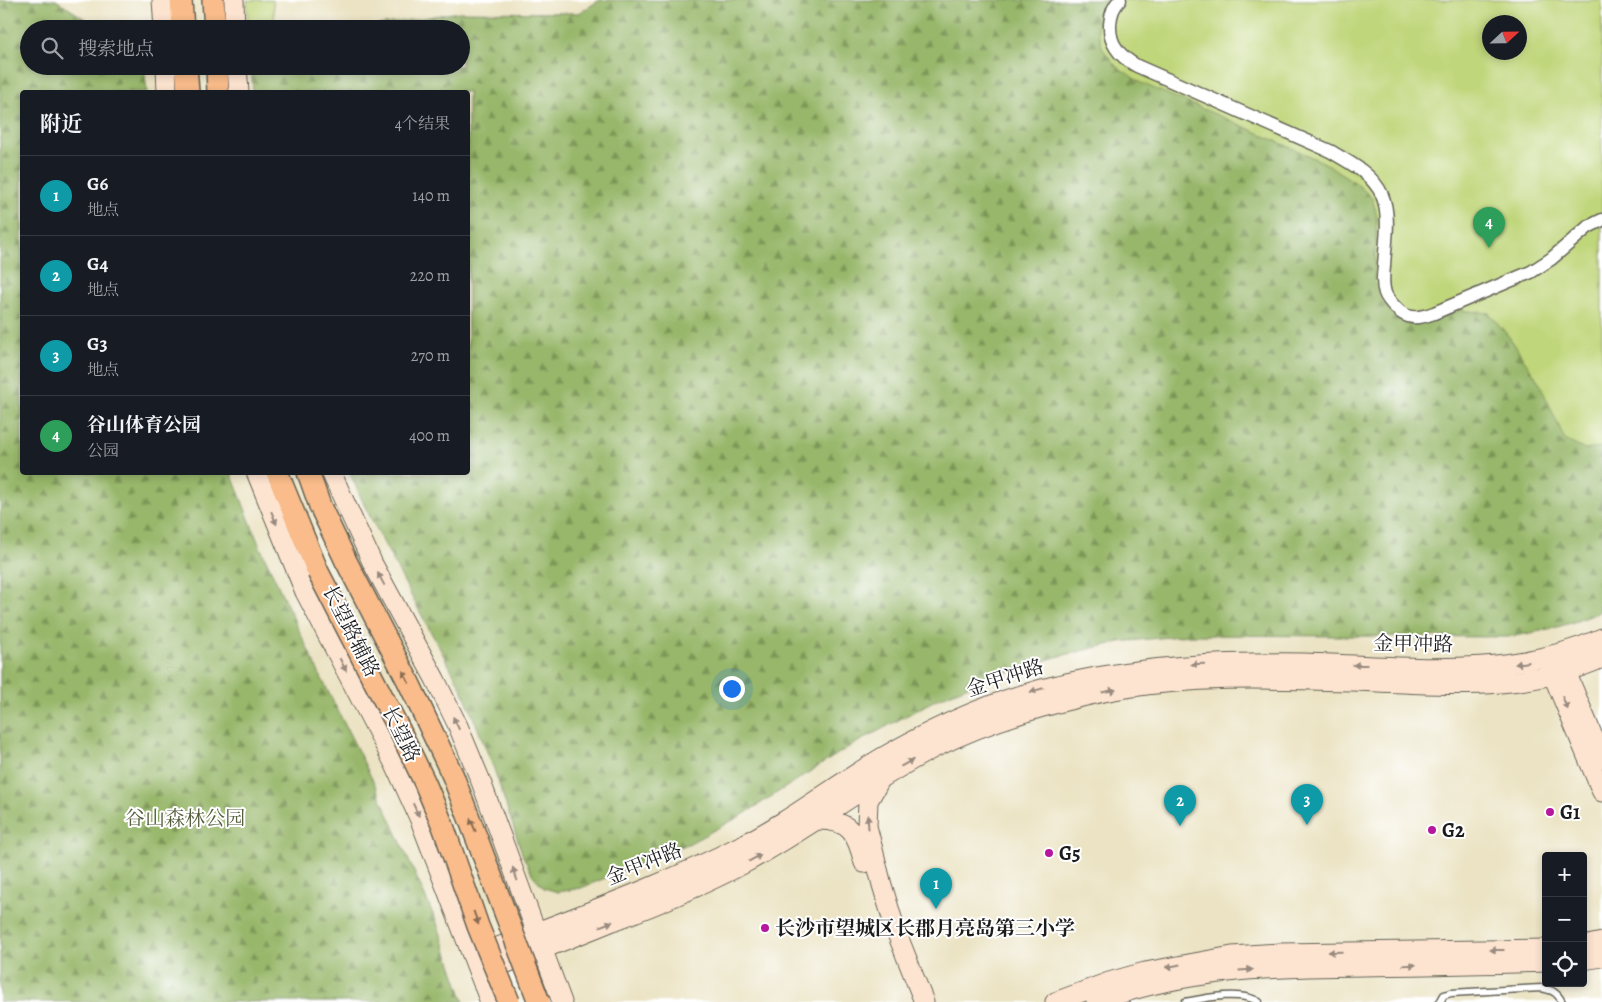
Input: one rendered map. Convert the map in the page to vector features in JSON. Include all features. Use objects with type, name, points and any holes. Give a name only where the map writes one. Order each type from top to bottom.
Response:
[{"type":"main road","points":[[182,0],[183,20]]},
{"type":"main road","points":[[214,0],[215,20]]},
{"type":"main road","points":[[187,75],[188,90]]},
{"type":"main road","points":[[217,75],[218,90]]},
{"type":"main road","name":"长望路","points":[[278,475],[318,572],[399,729],[443,826],[478,926],[509,1002]]},
{"type":"main road","name":"长望路","points":[[310,477],[346,561],[409,683],[453,776],[539,1002]]},
{"type":"street","points":[[162,0],[163,20]]},
{"type":"street","points":[[234,0],[235,20]]},
{"type":"street","points":[[1120,0],[1110,17],[1110,25],[1114,46],[1123,57],[1136,66],[1330,151],[1354,165],[1373,181],[1381,192],[1386,204],[1383,282],[1386,294],[1400,312],[1409,317],[1420,318],[1434,313],[1531,272],[1551,259],[1588,227],[1602,220]]},
{"type":"street","points":[[166,75],[167,90]]},
{"type":"street","points":[[238,75],[240,90]]},
{"type":"street","name":"长望路辅路","points":[[257,475],[305,592],[395,765],[420,820],[490,1002]]},
{"type":"street","points":[[332,475],[373,564],[458,726],[480,779],[559,994]]},
{"type":"street","name":"金甲冲路","points":[[581,924],[742,845],[883,757],[930,732],[963,716],[1037,690],[1122,672],[1176,665],[1307,663],[1445,667],[1492,666],[1552,656],[1584,647],[1602,638]]},
{"type":"street","points":[[1552,656],[1602,758]]},
{"type":"street","name":"金甲冲路","points":[[476,965],[581,924],[707,882],[775,846],[819,820],[881,778],[936,747],[1006,718],[1072,699],[1125,688],[1176,682],[1217,680],[1462,684],[1516,682],[1560,674],[1602,658]]},
{"type":"street","points":[[1560,674],[1602,792]]},
{"type":"street","points":[[881,778],[868,801],[867,826],[896,931],[924,1002]]},
{"type":"street","points":[[819,820],[831,820],[847,826],[859,843],[871,888],[911,1002]]},
{"type":"street","points":[[524,898],[532,908],[550,917],[562,918],[581,924],[574,940],[561,956],[556,975],[559,994]]},
{"type":"street","points":[[1587,945],[1602,942]]},
{"type":"street","points":[[1055,1002],[1109,982],[1145,972],[1232,956],[1280,953],[1542,949]]},
{"type":"street","points":[[1587,959],[1602,957]]},
{"type":"street","points":[[1096,1002],[1150,986],[1234,970],[1281,967],[1542,962]]},
{"type":"lane","points":[[1440,1002],[1444,996],[1451,993],[1541,988],[1558,994],[1562,1002]]},
{"type":"lane","points":[[1185,1002],[1242,995],[1251,997],[1258,1002]]},
{"type":"green space","name":"谷山森林公园","points":[[0,0],[56,0],[86,20],[20,20],[20,75],[145,75],[147,90],[20,90],[20,475],[232,475],[260,547],[319,673],[376,787],[437,923],[464,1002],[0,1002]]},
{"type":"green space","points":[[247,0],[273,0],[274,20],[248,20]]},
{"type":"green space","points":[[600,0],[1110,0],[1102,9],[1234,122],[1325,163],[1356,183],[1372,198],[1377,216],[1374,280],[1433,320],[1460,310],[1489,313],[1510,338],[1539,382],[1552,408],[1585,450],[1602,447],[1602,611],[1556,627],[1508,637],[1189,635],[1119,642],[1056,657],[990,677],[937,699],[847,748],[744,814],[690,843],[581,888],[558,892],[544,888],[532,874],[523,856],[494,769],[462,689],[366,509],[351,475],[470,475],[470,90],[253,90],[252,75],[470,75],[470,20],[410,20],[459,12],[579,13]]},
{"type":"green space","points":[[1110,0],[1602,0],[1602,447],[1585,450],[1565,440],[1539,382],[1510,338],[1489,313],[1460,310],[1433,320],[1410,325],[1394,316],[1380,298],[1374,280],[1377,216],[1372,198],[1356,183],[1325,163],[1141,83],[1115,65],[1103,49],[1097,28],[1102,9]]},
{"type":"place","name":"谷山体育公园","points":[[1489,248]]},
{"type":"place","name":"G1","points":[[1550,812]]},
{"type":"place","name":"G3","points":[[1307,825]]},
{"type":"place","name":"G4","points":[[1180,826]]},
{"type":"place","name":"G2","points":[[1432,830]]},
{"type":"place","name":"G5","points":[[1049,853]]},
{"type":"place","name":"G6","points":[[936,909]]},
{"type":"place","name":"长沙市望城区长郡月亮岛第三小学","points":[[765,928]]}]
